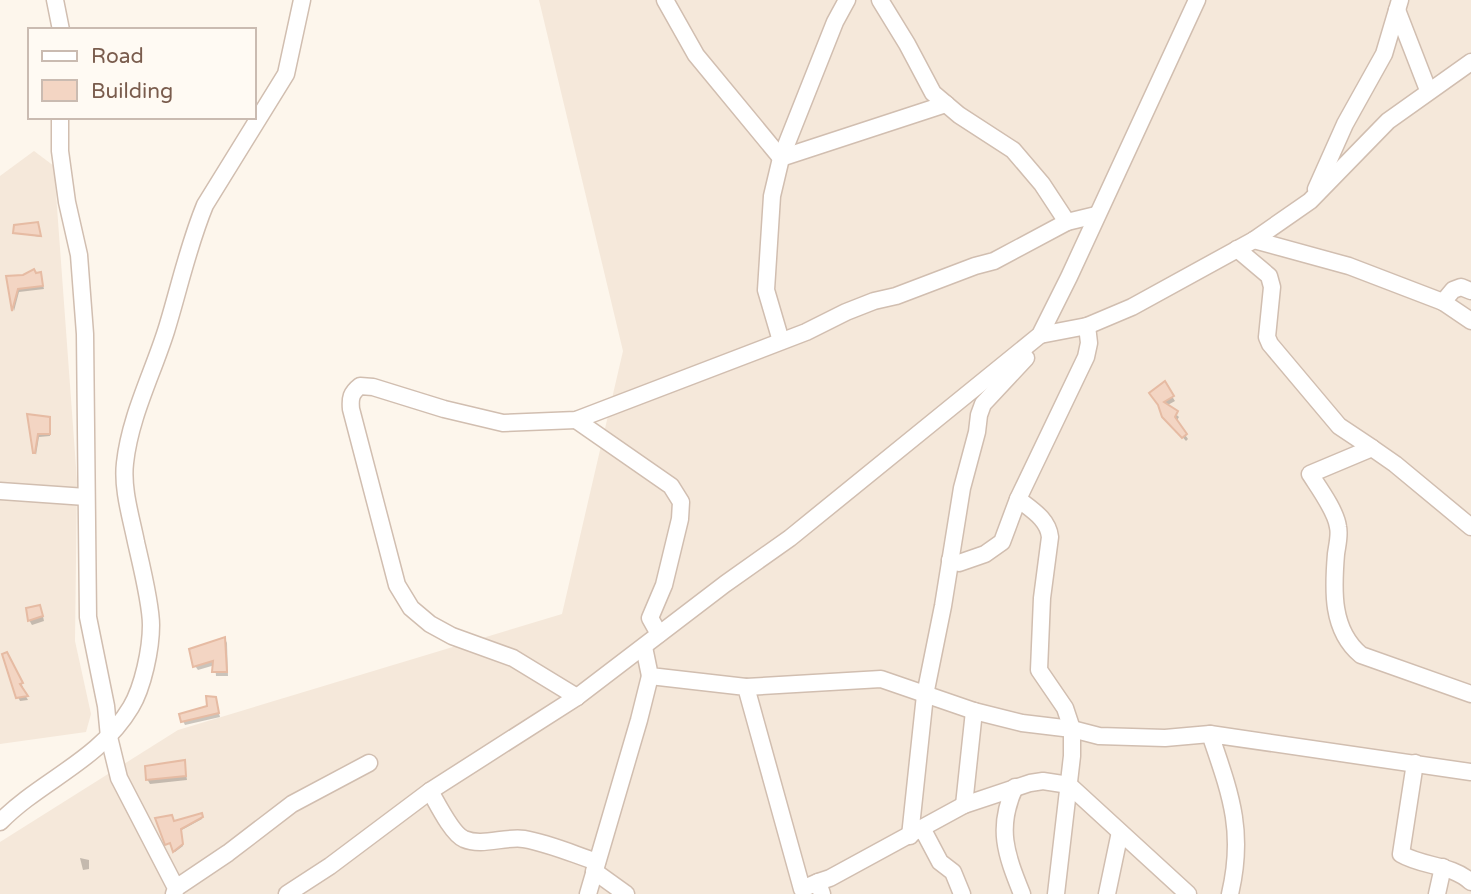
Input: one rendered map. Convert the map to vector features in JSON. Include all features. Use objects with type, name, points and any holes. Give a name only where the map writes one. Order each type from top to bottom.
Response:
[{"type":"street","points":[[55,0],[61,28]]},
{"type":"street","points":[[0,822],[11,810],[54,781],[109,737],[132,706],[144,673],[151,625],[129,513],[125,465],[131,429],[166,332],[197,224],[205,205],[286,74],[302,0]]},
{"type":"street","points":[[665,0],[696,55],[781,158]]},
{"type":"street","points":[[781,341],[766,290],[772,196],[781,158],[835,22],[847,0]]},
{"type":"street","points":[[880,0],[933,93],[959,116],[1013,150],[1042,184],[1067,222]]},
{"type":"street","points":[[962,894],[953,872],[940,862],[916,832],[925,695],[962,488],[982,404],[1027,358],[1069,278],[1197,0]]},
{"type":"street","points":[[1398,5],[1428,90]]},
{"type":"street","points":[[1310,201],[1345,124],[1384,54],[1398,5]]},
{"type":"street","points":[[287,894],[330,866],[430,791],[577,697],[790,538],[1036,338],[1087,326],[1132,307],[1254,240],[1310,201],[1388,121],[1471,62]]},
{"type":"street","points":[[781,158],[946,104]]},
{"type":"street","points":[[60,119],[60,151],[67,202],[79,255],[85,334],[88,617],[119,778],[175,891],[292,804],[369,762]]},
{"type":"street","points":[[577,697],[513,658],[441,630],[411,608],[397,585],[350,400],[352,393],[360,386],[373,387],[444,409],[503,423],[576,420],[781,341],[874,301],[896,296],[975,265],[994,261],[1067,222],[1096,215]]},
{"type":"street","points":[[1254,240],[1349,266],[1443,302],[1471,321]]},
{"type":"street","points":[[1237,249],[1269,276],[1272,287],[1267,337],[1270,344],[1339,426],[1395,464],[1471,527]]},
{"type":"street","points":[[1443,302],[1453,290],[1461,287],[1471,291]]},
{"type":"street","points":[[950,560],[959,563],[985,554],[1002,542],[1018,499],[1086,357],[1089,343],[1087,326]]},
{"type":"street","points":[[576,420],[671,486],[681,502],[680,519],[664,585],[650,618],[650,623],[659,634]]},
{"type":"street","points":[[1372,448],[1310,474],[1321,490],[1338,527],[1335,591],[1337,620],[1346,638],[1362,655],[1471,694]]},
{"type":"street","points":[[0,491],[86,497]]},
{"type":"street","points":[[1018,499],[1045,521],[1049,528],[1051,537],[1040,625],[1039,670],[1065,708],[1072,729],[1069,785],[1056,894]]},
{"type":"street","points":[[588,894],[650,676],[644,647]]},
{"type":"street","points":[[650,676],[746,687],[881,679],[974,711],[1022,723],[1072,729],[1099,736],[1165,738],[1210,734],[1471,772]]},
{"type":"street","points":[[746,687],[798,892],[820,888],[830,878],[964,805],[1015,787],[1043,781],[1069,785],[1188,894]]},
{"type":"street","points":[[964,805],[974,711]]},
{"type":"street","points":[[1210,734],[1224,774],[1237,831],[1237,860],[1230,894]]},
{"type":"street","points":[[1415,763],[1400,851],[1407,857],[1443,867],[1471,882]]},
{"type":"street","points":[[1015,787],[1006,806],[1003,821],[1007,853],[1022,894]]},
{"type":"street","points":[[430,791],[452,827],[463,839],[526,839],[595,867],[626,894]]},
{"type":"street","points":[[1107,894],[1120,832]]},
{"type":"street","points":[[1437,894],[1443,867]]},
{"type":"shaded area","points":[[539,0],[1471,0],[1471,894],[0,894],[0,842],[178,730],[562,614],[623,351]]},
{"type":"shaded area","points":[[34,151],[54,166],[77,481],[75,641],[91,714],[86,732],[0,744],[0,176]]},
{"type":"building","points":[[38,222],[41,236],[13,233],[14,225]]},
{"type":"building","points":[[34,269],[36,273],[41,272],[43,286],[18,289],[12,311],[6,276],[23,275]]},
{"type":"building","points":[[1165,381],[1174,396],[1164,402],[1178,411],[1175,417],[1187,434],[1182,438],[1162,417],[1158,405],[1149,393]]},
{"type":"building","points":[[27,414],[50,417],[50,434],[38,434],[35,453],[33,453]]},
{"type":"building","points":[[40,605],[43,616],[28,621],[26,608]]},
{"type":"building","points":[[225,637],[227,672],[212,672],[213,661],[193,667],[189,649]]},
{"type":"building","points":[[7,652],[28,696],[16,698],[2,654]]},
{"type":"building","points":[[206,696],[216,697],[219,713],[181,722],[179,714],[207,706]]},
{"type":"building","points":[[185,760],[186,776],[146,780],[145,766]]},
{"type":"building","points":[[202,813],[203,817],[181,829],[183,844],[173,852],[170,843],[165,845],[155,818],[172,815],[174,821]]}]
